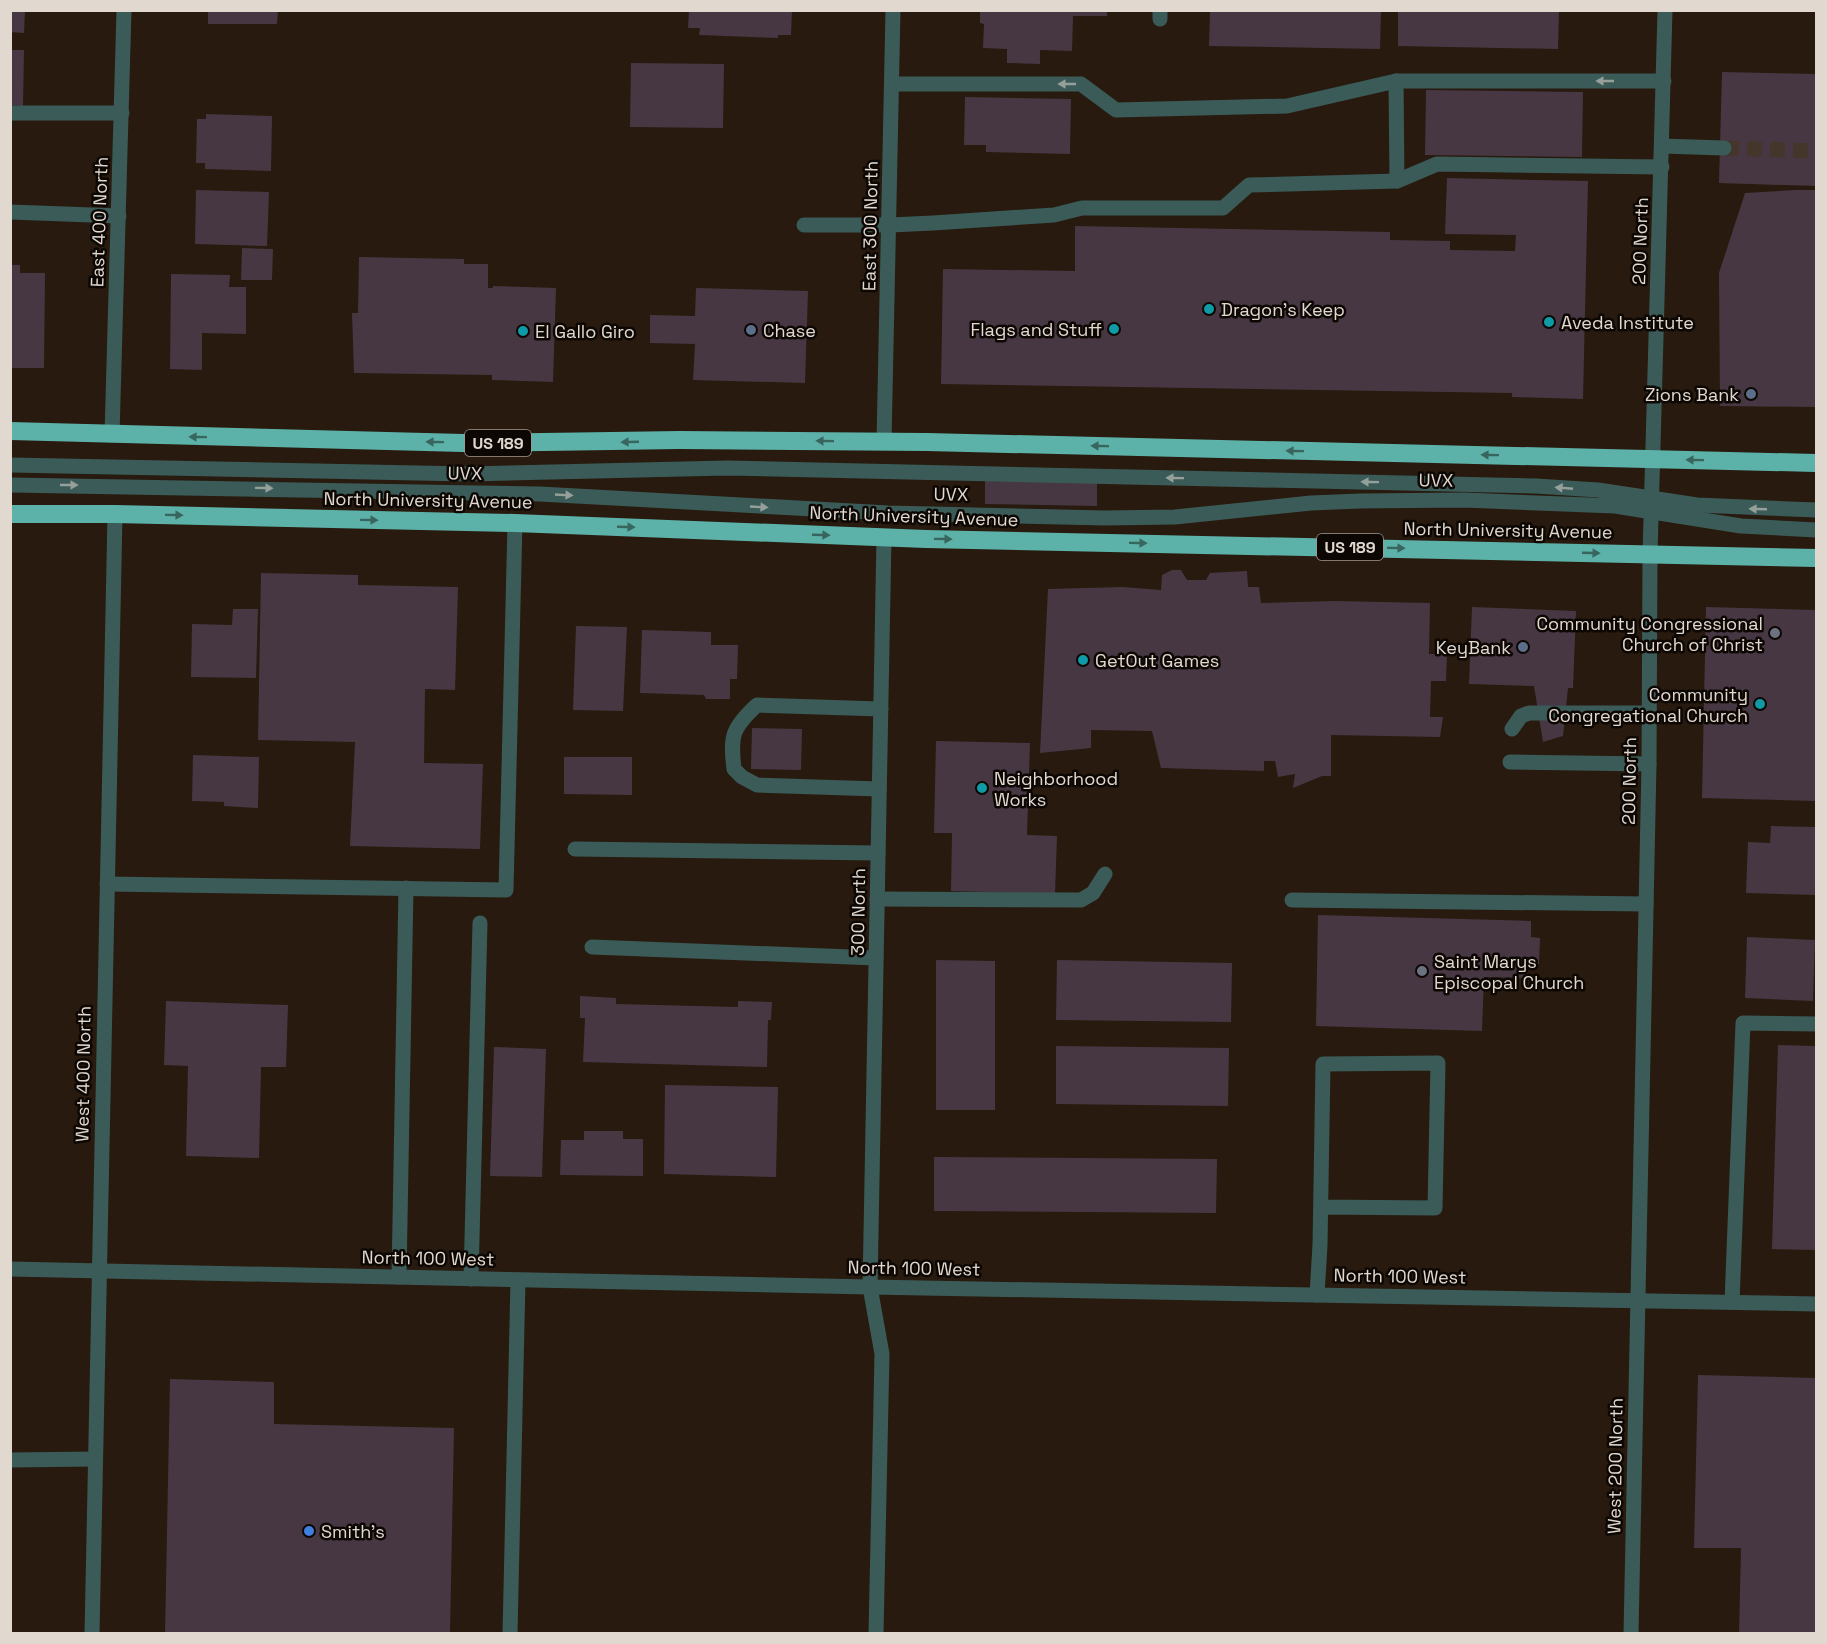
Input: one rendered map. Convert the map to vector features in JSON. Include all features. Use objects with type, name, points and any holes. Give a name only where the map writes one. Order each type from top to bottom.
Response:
[{"type":"highway","name":"US 189","points":[[10,431],[463,443],[680,440],[884,442],[1816,463]]},
{"type":"highway","name":"North University Avenue","points":[[10,514],[115,514],[515,523],[884,537],[1816,558]]},
{"type":"street","name":"East 400 North","points":[[112,435],[124,10]]},
{"type":"street","name":"East 300 North","points":[[884,442],[893,10]]},
{"type":"street","name":"200 North","points":[[1638,1300],[1650,713],[1650,555],[1665,10]]},
{"type":"street","points":[[1396,81],[1397,181]]},
{"type":"street","points":[[892,84],[1081,84],[1116,110],[1287,106],[1396,81],[1664,81]]},
{"type":"street","points":[[10,113],[122,113]]},
{"type":"street","points":[[1662,146],[1724,148]]},
{"type":"street","points":[[804,225],[890,225],[1054,216],[1082,208],[1223,208],[1249,185],[1397,181],[1437,164],[1662,167]]},
{"type":"street","points":[[10,212],[119,216]]},
{"type":"street","name":"UVX","points":[[10,465],[468,474],[705,468],[1536,486],[1598,490],[1652,505],[1688,519],[1741,526],[1816,530]]},
{"type":"street","name":"UVX","points":[[10,485],[540,494],[888,513],[1105,518],[1175,517],[1311,504],[1412,500],[1816,510]]},
{"type":"street","name":"West 400 North","points":[[92,1634],[115,514]]},
{"type":"street","points":[[107,884],[506,890],[515,523]]},
{"type":"street","name":"300 North","points":[[876,1634],[882,1354],[870,1287],[884,537]]},
{"type":"street","points":[[879,789],[757,785],[742,777],[734,769],[731,742],[743,718],[757,705],[881,709]]},
{"type":"street","points":[[1512,729],[1521,716],[1529,713],[1650,713]]},
{"type":"street","points":[[1510,762],[1649,764]]},
{"type":"street","points":[[575,849],[878,853]]},
{"type":"street","points":[[878,899],[1081,900],[1094,893],[1106,874]]},
{"type":"street","points":[[399,1277],[406,888]]},
{"type":"street","points":[[1292,900],[1646,904]]},
{"type":"street","points":[[471,1278],[480,923]]},
{"type":"street","points":[[592,948],[876,958]]},
{"type":"street","points":[[1732,1302],[1743,1023],[1816,1024]]},
{"type":"street","points":[[1317,1295],[1323,1064],[1438,1063],[1435,1208],[1321,1207]]},
{"type":"street","name":"North 100 West","points":[[10,1269],[1816,1304]]},
{"type":"street","points":[[510,1634],[518,1280]]},
{"type":"street","name":"West 200 North","points":[[1631,1634],[1638,1300]]},
{"type":"street","points":[[10,1460],[94,1459]]},
{"type":"building","points":[[10,10],[25,10],[24,33],[10,32]]},
{"type":"building","points":[[208,10],[278,10],[277,24],[208,24]]},
{"type":"building","points":[[689,10],[792,10],[791,35],[778,35],[778,38],[699,35],[700,28],[688,28]]},
{"type":"building","points":[[980,10],[1107,10],[1107,16],[1073,16],[1072,51],[1040,50],[1040,64],[1007,63],[1007,49],[983,48],[984,24],[980,23]]},
{"type":"building","points":[[1210,10],[1381,10],[1380,49],[1209,46]]},
{"type":"building","points":[[1398,10],[1559,10],[1558,49],[1398,46]]},
{"type":"building","points":[[10,50],[24,50],[23,106],[10,105]]},
{"type":"building","points":[[631,63],[724,64],[723,128],[630,127]]},
{"type":"building","points":[[1722,72],[1816,74],[1816,186],[1719,183]]},
{"type":"building","points":[[1426,90],[1583,92],[1582,157],[1425,155]]},
{"type":"building","points":[[965,97],[1071,99],[1070,154],[986,152],[986,145],[964,145]]},
{"type":"building","points":[[206,114],[272,116],[271,171],[205,169],[205,163],[196,163],[197,119],[206,119]]},
{"type":"building","points":[[1447,178],[1588,181],[1583,399],[1512,397],[1512,393],[941,384],[943,269],[1075,271],[1075,226],[1390,232],[1390,240],[1450,241],[1450,250],[1515,251],[1516,235],[1445,234]]},
{"type":"building","points":[[196,190],[269,192],[267,246],[195,244]]},
{"type":"building","points":[[1816,190],[1816,407],[1720,406],[1719,273],[1745,193]]},
{"type":"building","points":[[242,248],[273,249],[272,280],[241,280]]},
{"type":"building","points":[[359,257],[464,259],[464,264],[488,264],[488,288],[493,288],[493,286],[556,288],[553,382],[492,380],[492,375],[354,373],[352,313],[358,313]]},
{"type":"building","points":[[10,265],[20,265],[20,273],[45,273],[44,368],[10,368]]},
{"type":"building","points":[[171,274],[230,275],[229,287],[246,287],[246,334],[202,333],[202,370],[170,369]]},
{"type":"building","name":"Chase","points":[[696,288],[808,291],[805,383],[693,380],[695,344],[650,343],[650,315],[695,316]]},
{"type":"building","points":[[985,481],[1097,482],[1097,506],[985,504]]},
{"type":"building","points":[[1172,570],[1181,570],[1187,580],[1206,580],[1210,573],[1247,571],[1248,587],[1259,587],[1261,603],[1334,601],[1430,603],[1429,654],[1447,654],[1446,681],[1431,681],[1430,717],[1443,717],[1440,737],[1331,735],[1331,776],[1322,776],[1293,788],[1295,774],[1278,777],[1275,761],[1264,761],[1264,771],[1161,768],[1152,731],[1091,730],[1091,748],[1040,753],[1048,589],[1123,587],[1161,590],[1162,575]]},
{"type":"building","points":[[261,573],[358,575],[358,585],[458,587],[455,690],[425,689],[424,763],[483,764],[480,849],[350,846],[355,742],[258,740]]},
{"type":"building","name":"KeyBank","points":[[1472,607],[1576,611],[1573,688],[1568,688],[1563,736],[1543,742],[1534,686],[1469,684]]},
{"type":"building","name":"Community Congregational Church","points":[[1706,607],[1816,610],[1816,801],[1702,798]]},
{"type":"building","points":[[233,609],[258,609],[256,678],[191,677],[192,624],[232,625]]},
{"type":"building","points":[[576,626],[627,627],[623,711],[573,710]]},
{"type":"building","points":[[642,630],[711,632],[711,645],[738,645],[737,679],[730,679],[730,699],[706,699],[704,695],[640,693]]},
{"type":"building","points":[[752,728],[802,729],[801,770],[751,769]]},
{"type":"building","points":[[936,741],[1030,743],[1027,835],[1057,836],[1055,894],[951,891],[952,833],[934,833]]},
{"type":"building","points":[[193,755],[259,757],[258,808],[224,806],[224,802],[192,801]]},
{"type":"building","points":[[564,757],[632,757],[632,795],[564,794]]},
{"type":"building","points":[[1771,826],[1816,827],[1816,895],[1746,893],[1748,842],[1770,843]]},
{"type":"building","name":"Saint Marys Episcopal Church","points":[[1318,915],[1531,921],[1531,937],[1540,938],[1539,964],[1528,964],[1527,978],[1484,977],[1482,1031],[1316,1026]]},
{"type":"building","points":[[1747,937],[1815,940],[1813,1001],[1745,998]]},
{"type":"building","points":[[936,960],[995,961],[995,1110],[936,1110]]},
{"type":"building","points":[[1057,960],[1232,963],[1231,1022],[1056,1020]]},
{"type":"building","points":[[580,996],[616,998],[616,1004],[738,1007],[738,1001],[772,1002],[771,1020],[768,1020],[767,1067],[583,1062],[585,1018],[580,1018]]},
{"type":"building","points":[[166,1001],[288,1005],[286,1067],[261,1067],[259,1158],[186,1156],[188,1066],[164,1065]]},
{"type":"building","points":[[1778,1045],[1816,1046],[1816,1250],[1772,1249]]},
{"type":"building","points":[[1056,1046],[1229,1048],[1228,1106],[1056,1104]]},
{"type":"building","points":[[494,1047],[546,1049],[542,1177],[490,1176]]},
{"type":"building","points":[[665,1085],[778,1087],[776,1177],[664,1174]]},
{"type":"building","points":[[584,1131],[623,1131],[623,1139],[643,1139],[643,1176],[560,1175],[561,1140],[584,1140]]},
{"type":"building","points":[[934,1157],[1217,1159],[1216,1213],[934,1211]]},
{"type":"building","points":[[1698,1375],[1816,1378],[1816,1634],[1739,1634],[1741,1548],[1694,1548]]},
{"type":"building","name":"Smith's","points":[[170,1379],[274,1382],[274,1424],[454,1428],[450,1634],[165,1634]]},
{"type":"tunnel","points":[[1724,148],[1816,151]]},
{"type":"place","name":"Dragon's Keep","points":[[1209,309]]},
{"type":"place","name":"Aveda Institute","points":[[1549,322]]},
{"type":"place","name":"Flags and Stuff","points":[[1114,329]]},
{"type":"place","name":"Chase","points":[[751,330]]},
{"type":"place","name":"El Gallo Giro","points":[[523,331]]},
{"type":"place","name":"Zions Bank","points":[[1751,394]]},
{"type":"place","name":"Community Congressional Church of Christ","points":[[1775,633]]},
{"type":"place","name":"KeyBank","points":[[1523,647]]},
{"type":"place","name":"GetOut Games","points":[[1083,660]]},
{"type":"place","name":"Community Congregational Church","points":[[1760,704]]},
{"type":"place","name":"Neighborhood Works","points":[[982,788]]},
{"type":"place","name":"Saint Marys Episcopal Church","points":[[1422,971]]},
{"type":"place","name":"Smith's","points":[[309,1531]]}]
